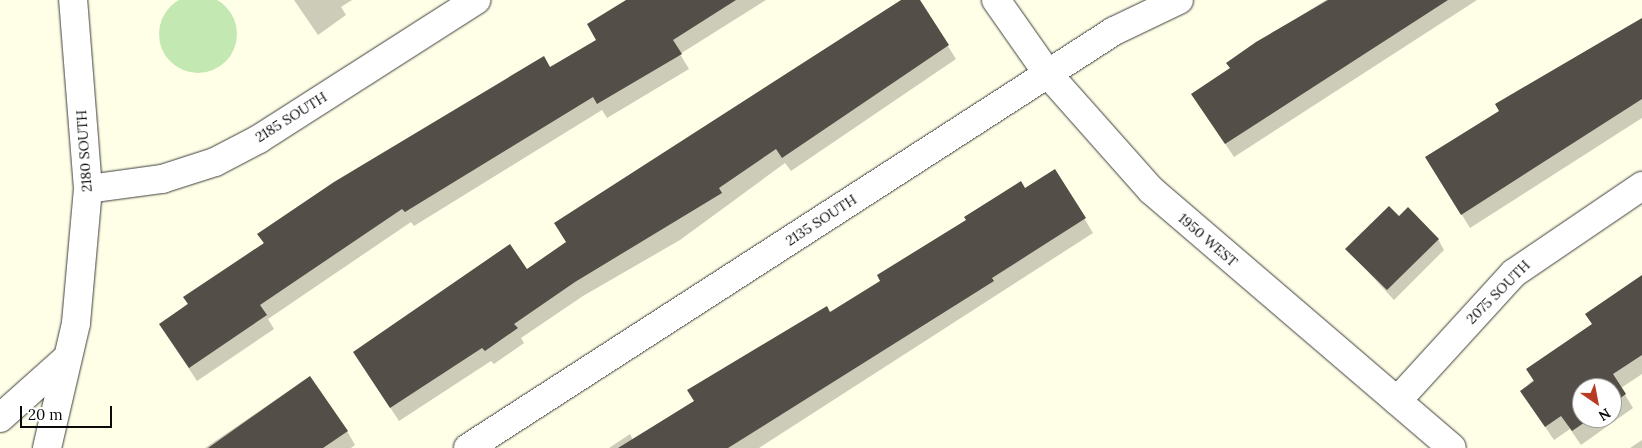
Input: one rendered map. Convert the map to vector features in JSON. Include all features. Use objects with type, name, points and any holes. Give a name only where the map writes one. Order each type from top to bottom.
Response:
[{"type":"street","name":"2180 SOUTH","points":[[47,448],[57,421],[64,361],[76,324],[88,189],[73,0]]},
{"type":"street","name":"2185 SOUTH","points":[[88,189],[162,179],[215,162],[259,139],[476,0]]},
{"type":"street","name":"1950 WEST","points":[[996,0],[1048,74],[1151,190],[1452,448]]},
{"type":"street","name":"2135 SOUTH","points":[[468,448],[1048,74],[1138,18],[1178,0]]},
{"type":"street","name":"2075 SOUTH","points":[[1397,401],[1514,272],[1642,186]]},
{"type":"street","points":[[0,418],[64,361]]},
{"type":"green space","points":[[198,-5],[213,-2],[225,7],[234,19],[237,34],[234,49],[225,61],[213,70],[198,73],[183,70],[171,61],[162,49],[159,34],[162,19],[171,7],[183,-2]]},
{"type":"building","points":[[626,0],[736,0],[673,40],[682,54],[597,104],[593,97],[405,212],[402,209],[260,305],[267,315],[189,368],[159,324],[188,304],[183,297],[264,243],[257,234],[334,182],[544,56],[550,67],[596,40],[587,24]]},
{"type":"building","points":[[901,0],[920,0],[949,45],[782,158],[776,149],[719,188],[722,193],[575,282],[514,324],[518,328],[485,351],[482,348],[390,408],[353,352],[510,244],[527,269],[566,242],[554,223]]},
{"type":"building","points":[[1328,0],[1448,0],[1225,144],[1191,94],[1230,68],[1226,63],[1256,42]]},
{"type":"building","points":[[1642,18],[1642,99],[1461,215],[1425,157],[1499,111],[1495,104]]},
{"type":"building","points":[[1055,169],[1086,218],[992,278],[994,281],[728,448],[618,448],[694,401],[687,390],[827,306],[830,312],[880,281],[877,275],[966,220],[964,217],[1021,181],[1025,188]]},
{"type":"building","points":[[1389,206],[1399,216],[1408,207],[1439,239],[1387,290],[1345,249]]},
{"type":"building","points":[[1642,275],[1642,355],[1613,374],[1616,378],[1572,378],[1572,428],[1576,428],[1572,431],[1561,416],[1545,427],[1520,391],[1534,381],[1526,369],[1592,324],[1585,314]]},
{"type":"building","points":[[310,376],[348,431],[323,448],[208,448]]},
{"type":"building","points":[[1622,388],[1626,394],[1622,397]]}]
